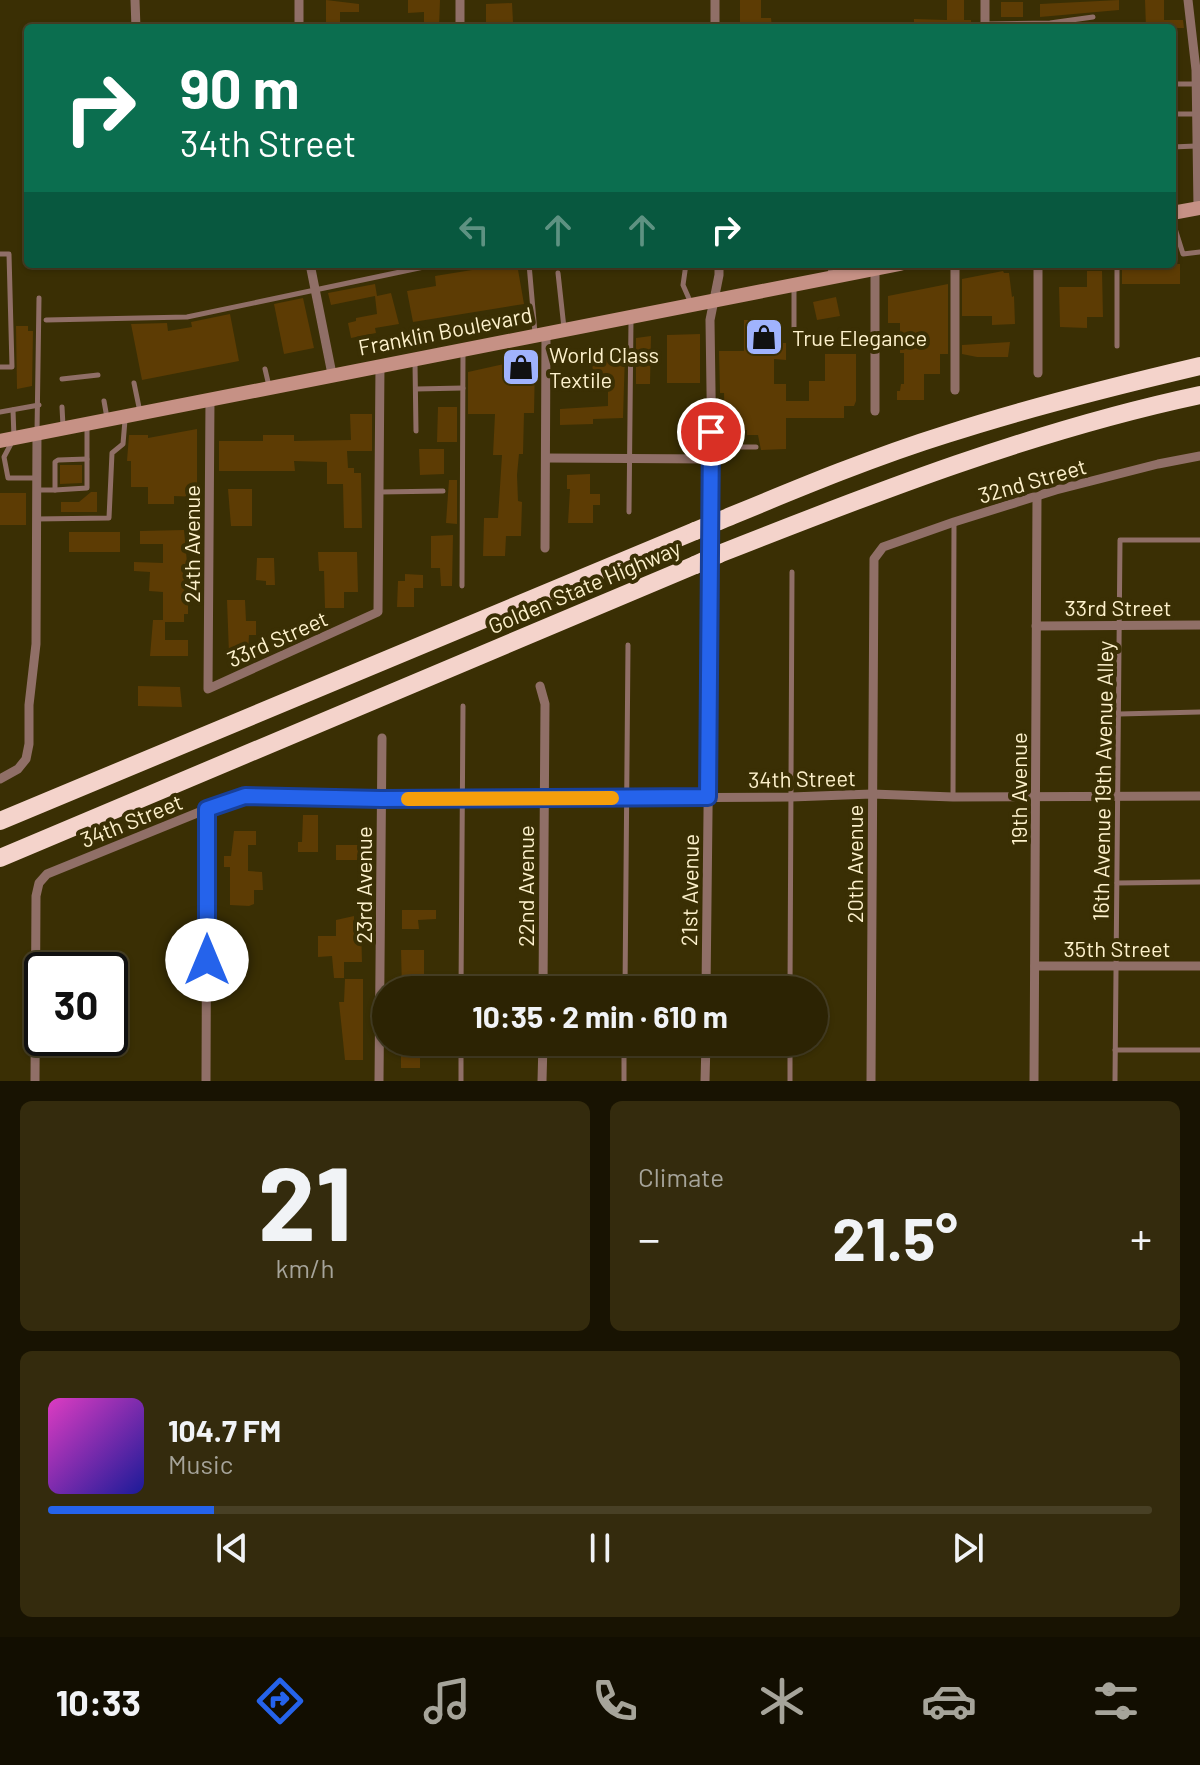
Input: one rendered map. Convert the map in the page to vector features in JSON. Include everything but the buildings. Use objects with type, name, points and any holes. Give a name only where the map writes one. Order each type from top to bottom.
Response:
[{"type":"highway","name":"Golden State Highway","points":[[0,821],[810,483],[945,434],[1083,393],[1200,366]]},
{"type":"highway","name":"Golden State Highway","points":[[0,858],[719,554],[893,486],[1046,436],[1200,395]]},
{"type":"main road","points":[[1176,212],[1199,208]]},
{"type":"main road","name":"Franklin Boulevard","points":[[7,439],[794,284],[831,270],[880,268]]},
{"type":"street","points":[[135,0],[136,24]]},
{"type":"street","points":[[299,0],[299,24]]},
{"type":"street","points":[[460,0],[460,24]]},
{"type":"street","points":[[715,0],[715,24]]},
{"type":"street","points":[[985,0],[985,24]]},
{"type":"street","points":[[1188,0],[1195,14],[1199,208]]},
{"type":"street","points":[[311,268],[332,374]]},
{"type":"street","name":"21st Avenue","points":[[706,976],[712,459],[710,320],[719,268]]},
{"type":"street","points":[[955,268],[955,390]]},
{"type":"street","points":[[1038,268],[1038,373]]},
{"type":"street","points":[[875,269],[875,411]]},
{"type":"street","points":[[541,333],[546,458],[545,548]]},
{"type":"street","points":[[379,492],[380,365]]},
{"type":"street","name":"24th Avenue","points":[[208,689],[210,399]]},
{"type":"street","points":[[0,779],[18,769],[26,759],[29,744],[29,705],[35,662],[37,433]]},
{"type":"street","name":"32nd Street","points":[[878,552],[890,544],[1037,496],[1200,456]]},
{"type":"street","points":[[546,458],[712,459]]},
{"type":"street","name":"33rd Street","points":[[208,689],[378,612],[379,492]]},
{"type":"street","name":"19th Avenue","points":[[1034,1081],[1037,496]]},
{"type":"street","name":"20th Avenue","points":[[871,1081],[873,567],[878,552]]},
{"type":"street","name":"33rd Street","points":[[1036,626],[1200,625]]},
{"type":"street","name":"22nd Avenue","points":[[540,686],[545,704],[543,976]]},
{"type":"street","name":"23rd Avenue","points":[[379,1081],[382,738]]},
{"type":"street","name":"34th Street","points":[[35,1081],[36,896],[39,883],[47,874],[245,796],[381,799],[872,794],[953,797],[1200,796]]},
{"type":"street","points":[[206,1081],[207,809]]},
{"type":"street","name":"35th Street","points":[[1035,966],[1200,966]]},
{"type":"street","points":[[542,1081],[543,1056]]},
{"type":"street","points":[[705,1081],[706,1056]]},
{"type":"lane","points":[[1028,24],[1093,17]]},
{"type":"lane","points":[[1176,84],[1197,84]]},
{"type":"lane","points":[[1176,114],[1198,111]]},
{"type":"lane","points":[[1176,147],[1197,146]]},
{"type":"lane","points":[[1176,232],[1183,254],[1200,252]]},
{"type":"lane","points":[[0,254],[9,254],[12,367],[0,367]]},
{"type":"lane","points":[[46,320],[187,317],[419,268]]},
{"type":"lane","points":[[530,268],[541,333]]},
{"type":"lane","points":[[685,268],[683,285],[691,303]]},
{"type":"lane","points":[[1117,268],[1117,346]]},
{"type":"lane","points":[[558,273],[564,329]]},
{"type":"lane","points":[[794,284],[794,331]]},
{"type":"lane","points":[[37,433],[39,298]]},
{"type":"lane","points":[[629,512],[631,315]]},
{"type":"lane","points":[[462,586],[463,348]]},
{"type":"lane","points":[[415,358],[416,431]]},
{"type":"lane","points":[[265,369],[269,387]]},
{"type":"lane","points":[[62,379],[98,375]]},
{"type":"lane","points":[[36,519],[109,518],[112,453],[123,444],[133,414],[134,383]]},
{"type":"lane","points":[[416,389],[463,388]]},
{"type":"lane","points":[[104,401],[107,419]]},
{"type":"lane","points":[[0,412],[39,405]]},
{"type":"lane","points":[[62,407],[63,428]]},
{"type":"lane","points":[[13,410],[4,457],[8,478],[37,478]]},
{"type":"lane","points":[[36,490],[87,488],[87,423]]},
{"type":"lane","points":[[712,459],[724,455],[730,447],[756,447]]},
{"type":"lane","points":[[55,490],[55,462],[87,459]]},
{"type":"lane","points":[[379,492],[443,491]]},
{"type":"lane","points":[[953,797],[954,522]]},
{"type":"lane","name":"16th Avenue 19th Avenue Alley","points":[[1115,1081],[1120,540],[1200,540]]},
{"type":"lane","points":[[790,976],[792,572]]},
{"type":"lane","points":[[625,976],[628,645]]},
{"type":"lane","points":[[461,976],[463,706]]},
{"type":"lane","points":[[1119,714],[1200,712]]},
{"type":"lane","points":[[1117,883],[1200,882]]},
{"type":"lane","points":[[1115,1050],[1200,1050]]},
{"type":"lane","points":[[461,1056],[461,1081]]},
{"type":"lane","points":[[624,1056],[624,1081]]},
{"type":"lane","points":[[790,1056],[790,1081]]},
{"type":"slow traffic","points":[[408,799],[612,798]]},
{"type":"place","name":"True Elegance","points":[[764,337]]},
{"type":"place","name":"World Class Textile","points":[[521,367]]},
{"type":"route","points":[[207,960],[207,809],[245,796],[381,799],[708,797],[711,432]]}]
